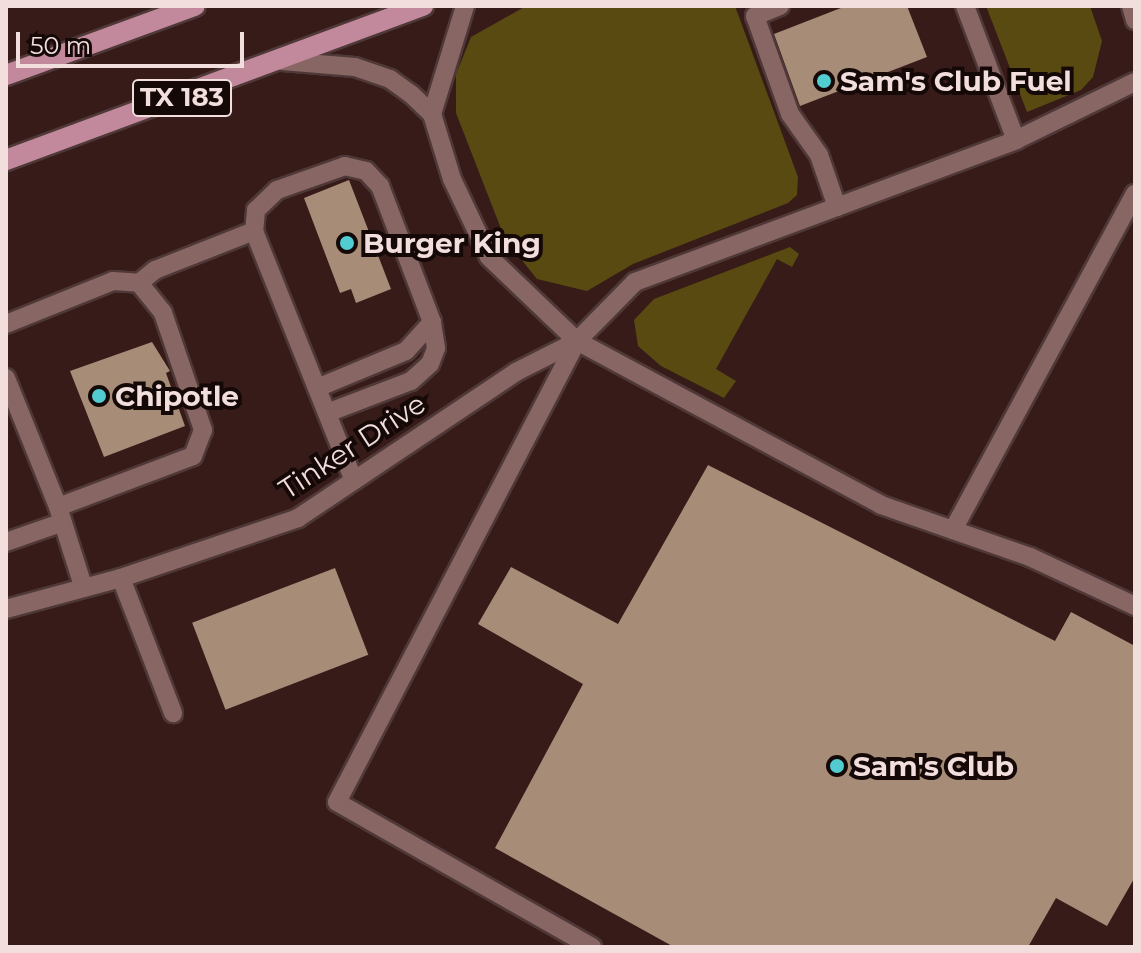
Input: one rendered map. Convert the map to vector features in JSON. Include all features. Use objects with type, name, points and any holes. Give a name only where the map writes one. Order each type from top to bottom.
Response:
[{"type":"main road","points":[[6,75],[195,6]]},
{"type":"main road","name":"TX 183","points":[[6,160],[282,61],[423,6]]},
{"type":"lane","points":[[432,114],[465,6]]},
{"type":"lane","points":[[780,6],[755,16],[790,114],[819,155],[837,207]]},
{"type":"lane","points":[[965,6],[1016,140]]},
{"type":"lane","points":[[1131,6],[1135,20]]},
{"type":"lane","points":[[282,61],[367,71],[390,79],[432,114],[452,179],[489,257],[577,341],[881,505],[1030,557],[1135,606]]},
{"type":"lane","points":[[592,947],[337,802],[577,341],[635,282],[1016,140],[1135,82]]},
{"type":"lane","points":[[327,413],[411,381],[430,364],[436,348],[432,322],[380,186],[366,171],[345,166],[277,190],[256,210],[254,231],[354,481]]},
{"type":"lane","points":[[953,530],[1135,194]]},
{"type":"lane","points":[[145,288],[155,270],[254,231]]},
{"type":"lane","points":[[6,324],[113,281],[145,288]]},
{"type":"lane","points":[[6,542],[106,492],[193,456],[202,442],[203,430],[173,342],[145,288]]},
{"type":"lane","points":[[317,388],[406,351],[432,322]]},
{"type":"lane","name":"Tinker Drive","points":[[6,609],[121,578],[298,518],[516,372],[577,341]]},
{"type":"lane","points":[[6,378],[60,514],[83,586]]},
{"type":"lane","points":[[121,578],[173,713]]},
{"type":"shaded area","points":[[526,6],[735,6],[798,177],[797,195],[788,203],[633,264],[587,291],[537,279],[505,239],[456,113],[456,74],[471,37]]},
{"type":"shaded area","points":[[986,6],[1090,6],[1102,41],[1093,77],[1081,90],[1027,112]]},
{"type":"shaded area","points":[[790,247],[799,254],[792,267],[777,259],[716,369],[736,381],[724,398],[661,366],[638,346],[634,320],[654,299]]},
{"type":"building","name":"Sam's Club Fuel","points":[[846,6],[907,6],[927,57],[800,106],[774,34]]},
{"type":"building","name":"Burger King","points":[[349,180],[391,289],[356,303],[351,289],[340,293],[304,198]]},
{"type":"building","points":[[152,342],[170,371],[166,373],[185,426],[104,457],[70,371]]},
{"type":"building","name":"Sam's Club","points":[[708,465],[1055,641],[1071,612],[1135,646],[1135,877],[1107,926],[1056,898],[1028,947],[674,947],[495,848],[583,684],[478,624],[511,567],[618,624]]},
{"type":"building","points":[[335,568],[368,655],[225,710],[192,623]]},
{"type":"place","name":"Sam's Club Fuel","points":[[824,81]]},
{"type":"place","name":"Burger King","points":[[347,243]]},
{"type":"place","name":"Chipotle","points":[[99,396]]},
{"type":"place","name":"Sam's Club","points":[[837,766]]}]
